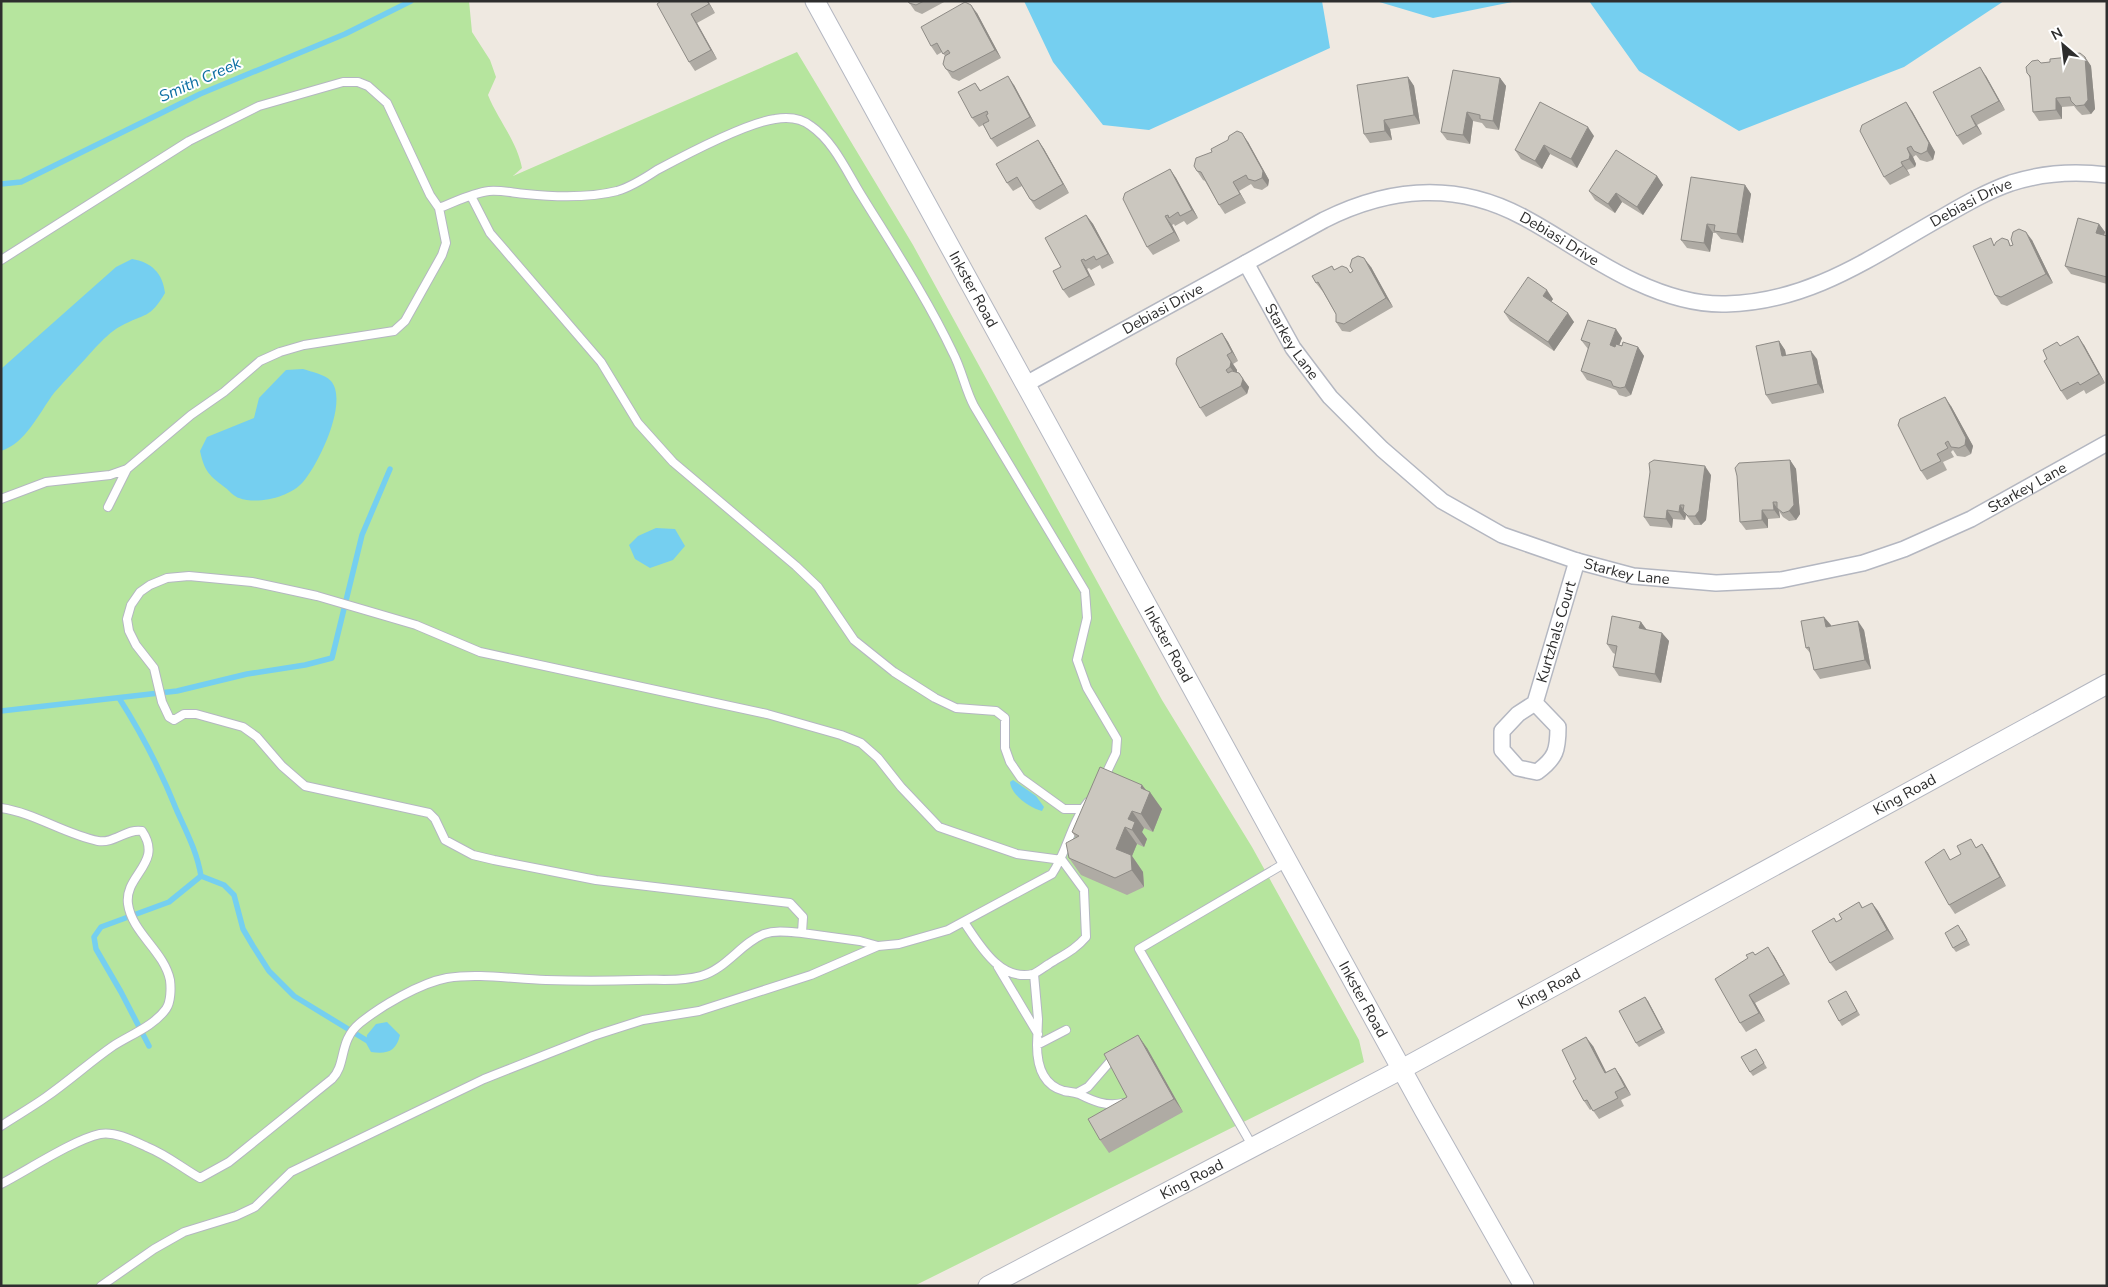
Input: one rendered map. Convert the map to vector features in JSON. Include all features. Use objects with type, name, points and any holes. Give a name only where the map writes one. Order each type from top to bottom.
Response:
[{"type":"street","name":"Inkster Road","points":[[815,1],[1288,862],[1524,1286]]},
{"type":"street","name":"Debiasi Drive","points":[[1026,384],[1324,220],[1367,201],[1402,194],[1446,192],[1470,196],[1521,216],[1614,272],[1664,294],[1693,301],[1724,304],[1773,300],[1799,293],[1838,277],[1977,197],[2009,184],[2058,174],[2107,175]]},
{"type":"street","name":"Starkey Lane","points":[[1246,263],[1293,348],[1330,397],[1382,449],[1442,501],[1502,535],[1577,561],[1633,576],[1698,582],[1781,580],[1863,563],[1936,536],[1971,519],[2107,443]]},
{"type":"street","name":"Kurtzhals Court","points":[[1534,703],[1558,727],[1558,746],[1550,762],[1537,772],[1518,768],[1502,750],[1502,731],[1518,714],[1534,703],[1577,561]]},
{"type":"street","name":"King Road","points":[[988,1286],[1402,1068],[2106,687]]},
{"type":"lane","points":[[1,260],[189,141],[259,106],[343,82],[358,82],[368,86],[387,103],[430,195],[439,208],[446,243],[442,254],[400,327],[384,334],[304,345],[280,352],[260,361],[224,392],[190,415],[127,469],[108,507]]},
{"type":"lane","points":[[439,208],[487,191],[506,190],[526,194],[600,195],[619,190],[715,142],[773,119],[787,118],[812,126],[831,147],[882,227],[954,355],[965,388],[974,406],[1085,591],[1087,618],[1077,660],[1087,688],[1117,739],[1116,753],[1101,785]]},
{"type":"lane","points":[[471,196],[490,233],[601,362],[638,423],[673,462],[796,566],[818,588],[854,640],[894,672],[935,698],[956,708],[996,710],[1005,718],[1004,736],[1010,762],[1021,778],[1064,809],[1082,809]]},
{"type":"lane","points":[[1,499],[46,482],[102,476],[127,469]]},
{"type":"lane","points":[[802,933],[803,917],[790,903],[561,874],[473,854],[445,840],[435,819],[429,813],[305,786],[282,766],[257,737],[243,727],[196,714],[184,714],[174,720],[169,717],[162,702],[160,684],[154,668],[129,631],[127,619],[131,605],[140,592],[166,578],[206,578],[252,582],[332,600],[416,625],[480,652],[767,714],[841,735],[861,743],[878,758],[901,787],[939,826],[1017,854],[1062,860],[1084,890],[1086,937],[1076,949],[1034,974],[1021,975],[1005,971],[995,963]]},
{"type":"lane","points":[[101,1286],[154,1249],[184,1232],[236,1216],[255,1207],[291,1172],[484,1079],[593,1036],[643,1020],[699,1011],[811,975],[878,946],[920,940],[964,922],[1052,874],[1062,860],[1082,809],[1091,797]]},
{"type":"lane","points":[[1,808],[28,815],[49,825],[100,841],[109,840],[135,829],[142,831],[148,840],[150,850],[129,892],[128,902],[134,920],[167,967],[170,982],[167,1008],[149,1024],[132,1034],[46,1097],[1,1126]]},
{"type":"lane","points":[[1253,1147],[1139,949],[1288,862]]},
{"type":"lane","points":[[964,922],[995,963],[1038,1034]]},
{"type":"lane","points":[[1,1184],[77,1143],[101,1134],[119,1135],[148,1147],[176,1161],[200,1178],[209,1174],[229,1162],[309,1100],[339,1073],[342,1049],[349,1034],[360,1023],[388,1004],[445,979],[465,976],[546,980],[675,980],[701,976],[714,970],[750,942],[764,934],[775,932],[802,933],[860,941],[878,946]]},
{"type":"lane","points":[[1034,974],[1038,1034],[1037,1062],[1041,1072],[1051,1085],[1063,1091],[1077,1093],[1090,1101],[1113,1106],[1131,1101]]},
{"type":"lane","points":[[1037,1045],[1066,1030]]},
{"type":"lane","points":[[1077,1093],[1088,1087],[1113,1057],[1123,1055]]},
{"type":"green space","points":[[1,1],[469,1],[472,32],[490,60],[496,77],[488,95],[520,158],[522,168],[513,176],[797,52],[913,245],[1162,700],[1252,847],[1359,1040],[1364,1062],[914,1286],[1,1286]]},
{"type":"water","points":[[1024,1],[1322,1],[1330,48],[1149,130],[1103,125],[1053,62]]},
{"type":"water","points":[[1376,1],[1517,1],[1433,18]]},
{"type":"water","points":[[1589,1],[2004,1],[1904,67],[1739,131],[1639,71]]},
{"type":"water","points":[[132,259],[145,263],[159,274],[165,293],[160,301],[151,311],[121,326],[107,336],[54,393],[25,434],[10,447],[1,451],[1,369],[116,267]]},
{"type":"water","points":[[303,369],[331,381],[336,391],[334,418],[316,462],[303,482],[282,496],[255,501],[237,497],[212,477],[206,469],[200,451],[207,437],[254,418],[259,398],[286,370]]},
{"type":"water","points":[[656,528],[675,529],[685,546],[673,560],[650,568],[635,559],[629,545],[638,536]]},
{"type":"water","points":[[1013,780],[1036,796],[1044,807],[1042,811],[1027,804],[1017,796],[1011,787],[1010,782]]},
{"type":"water","points":[[387,1022],[400,1035],[396,1045],[390,1051],[382,1053],[371,1052],[366,1043],[367,1035],[376,1024]]},
{"type":"building","points":[[661,1],[707,1],[709,4],[691,14],[711,50],[689,62],[657,4]]},
{"type":"building","points":[[908,1],[924,1],[916,5]]},
{"type":"building","points":[[965,2],[971,5],[995,50],[953,72],[946,69],[943,64],[945,56],[950,53],[948,50],[943,54],[937,43],[931,46],[921,27]]},
{"type":"building","points":[[2080,53],[2085,57],[2088,100],[2084,105],[2076,106],[2070,97],[2056,98],[2056,110],[2033,112],[2030,76],[2027,73],[2026,67],[2032,61],[2050,62],[2050,59],[2069,57],[2072,54]]},
{"type":"building","points":[[1980,67],[1999,101],[1971,116],[1976,126],[1957,136],[1933,92]]},
{"type":"building","points":[[1453,70],[1500,78],[1493,121],[1480,119],[1480,115],[1467,112],[1463,135],[1441,132]]},
{"type":"building","points":[[1008,76],[1030,117],[991,139],[983,124],[989,121],[986,115],[988,114],[987,111],[972,118],[958,92],[975,83],[980,91]]},
{"type":"building","points":[[1408,77],[1414,115],[1384,120],[1385,131],[1364,134],[1357,85]]},
{"type":"building","points":[[1540,102],[1588,127],[1571,159],[1544,145],[1535,161],[1515,150]]},
{"type":"building","points":[[1906,102],[1929,143],[1927,151],[1921,154],[1914,151],[1911,146],[1907,148],[1910,155],[1909,159],[1901,162],[1903,166],[1884,177],[1860,131],[1862,125]]},
{"type":"building","points":[[1237,131],[1242,133],[1263,171],[1262,178],[1255,181],[1248,179],[1246,175],[1233,182],[1240,194],[1219,205],[1201,172],[1197,171],[1194,166],[1196,158],[1212,152],[1211,149],[1228,140],[1229,136]]},
{"type":"building","points":[[1038,140],[1063,184],[1034,201],[1030,199],[1017,177],[1007,183],[996,164]]},
{"type":"building","points":[[1616,150],[1657,176],[1637,207],[1616,193],[1608,204],[1589,191]]},
{"type":"building","points":[[1170,169],[1192,210],[1180,216],[1178,212],[1169,218],[1168,215],[1165,216],[1174,232],[1147,247],[1123,199],[1125,193]]},
{"type":"building","points":[[1691,177],[1745,185],[1737,234],[1714,231],[1715,225],[1707,224],[1704,243],[1681,240]]},
{"type":"building","points":[[1086,215],[1108,254],[1096,260],[1094,256],[1085,261],[1084,259],[1081,260],[1089,276],[1063,290],[1053,271],[1061,267],[1045,238]]},
{"type":"building","points":[[2078,218],[2099,224],[2096,233],[2107,236],[2107,277],[2065,266]]},
{"type":"building","points":[[2019,229],[2026,232],[2046,274],[2001,297],[1995,295],[1973,246],[1991,238],[1994,246],[2002,238],[2008,240],[2010,246],[2013,245],[2011,239],[2013,232]]},
{"type":"building","points":[[1358,256],[1364,258],[1386,298],[1344,324],[1336,322],[1336,314],[1318,282],[1316,283],[1312,276],[1332,266],[1334,270],[1342,266],[1347,268],[1350,273],[1353,271],[1350,266],[1352,259]]},
{"type":"building","points":[[1528,277],[1547,290],[1543,296],[1568,313],[1548,342],[1504,312]]},
{"type":"building","points":[[1588,320],[1616,329],[1610,345],[1615,347],[1616,344],[1622,346],[1623,342],[1638,347],[1625,387],[1613,386],[1611,381],[1581,371],[1590,343],[1581,340]]},
{"type":"building","points":[[1222,333],[1232,352],[1227,355],[1231,362],[1230,367],[1226,370],[1228,373],[1232,371],[1239,373],[1243,379],[1241,386],[1200,408],[1176,364],[1177,358]]},
{"type":"building","points":[[2078,336],[2099,374],[2080,385],[2078,382],[2061,391],[2044,361],[2047,359],[2043,350],[2057,342],[2060,346]]},
{"type":"building","points":[[1779,341],[1782,356],[1811,351],[1818,384],[1766,395],[1756,346]]},
{"type":"building","points":[[1945,397],[1966,438],[1965,445],[1959,448],[1951,447],[1948,441],[1945,443],[1948,448],[1937,454],[1941,461],[1921,471],[1898,425],[1900,419]]},
{"type":"building","points":[[1654,460],[1705,466],[1699,511],[1695,516],[1688,516],[1683,511],[1684,505],[1680,505],[1679,512],[1667,510],[1666,519],[1644,517],[1650,472],[1649,463]]},
{"type":"building","points":[[1790,460],[1794,505],[1789,511],[1783,513],[1777,508],[1777,502],[1773,502],[1774,510],[1762,510],[1762,520],[1740,522],[1735,468],[1739,463]]},
{"type":"building","points":[[1612,616],[1641,622],[1639,628],[1662,633],[1655,674],[1613,667],[1617,646],[1607,644]]},
{"type":"building","points":[[1824,617],[1826,627],[1858,621],[1865,660],[1814,670],[1809,647],[1806,648],[1801,621]]},
{"type":"building","points":[[1100,767],[1142,785],[1141,788],[1150,792],[1141,814],[1132,811],[1128,819],[1135,822],[1132,830],[1125,827],[1116,849],[1131,855],[1132,870],[1115,878],[1069,858],[1066,843],[1079,836],[1072,832]]},
{"type":"building","points":[[1971,839],[1976,848],[1982,844],[2000,877],[1949,905],[1925,862],[1944,849],[1950,860],[1961,854],[1957,846]]},
{"type":"building","points":[[1859,902],[1862,908],[1872,903],[1887,930],[1830,963],[1812,931],[1834,918],[1836,922],[1842,919],[1839,914]]},
{"type":"building","points":[[1958,925],[1967,940],[1953,948],[1945,933]]},
{"type":"building","points":[[1768,947],[1784,975],[1749,995],[1759,1013],[1740,1023],[1715,979],[1748,958],[1746,955],[1753,952],[1755,955]]},
{"type":"building","points":[[1846,991],[1857,1011],[1839,1021],[1828,1001]]},
{"type":"building","points":[[1645,997],[1662,1029],[1636,1043],[1619,1011]]},
{"type":"building","points":[[1138,1035],[1174,1099],[1100,1140],[1088,1119],[1127,1097],[1104,1054]]},
{"type":"building","points":[[1586,1037],[1605,1073],[1615,1068],[1625,1087],[1615,1092],[1618,1098],[1593,1111],[1587,1100],[1584,1101],[1573,1081],[1576,1079],[1562,1050]]},
{"type":"building","points":[[1756,1049],[1764,1063],[1750,1072],[1741,1057]]},
{"type":"waterway","name":"Smith Creek","points":[[1,184],[21,182],[200,94],[345,34],[411,1]]},
{"type":"waterway","points":[[1,711],[177,691],[247,674],[305,665],[332,658],[362,535],[390,469]]},
{"type":"waterway","points":[[119,698],[151,753],[191,843],[201,876],[169,902],[101,927],[94,937],[96,949],[149,1046]]},
{"type":"waterway","points":[[201,876],[224,885],[234,895],[243,929],[253,946],[269,971],[294,996],[366,1040]]}]
